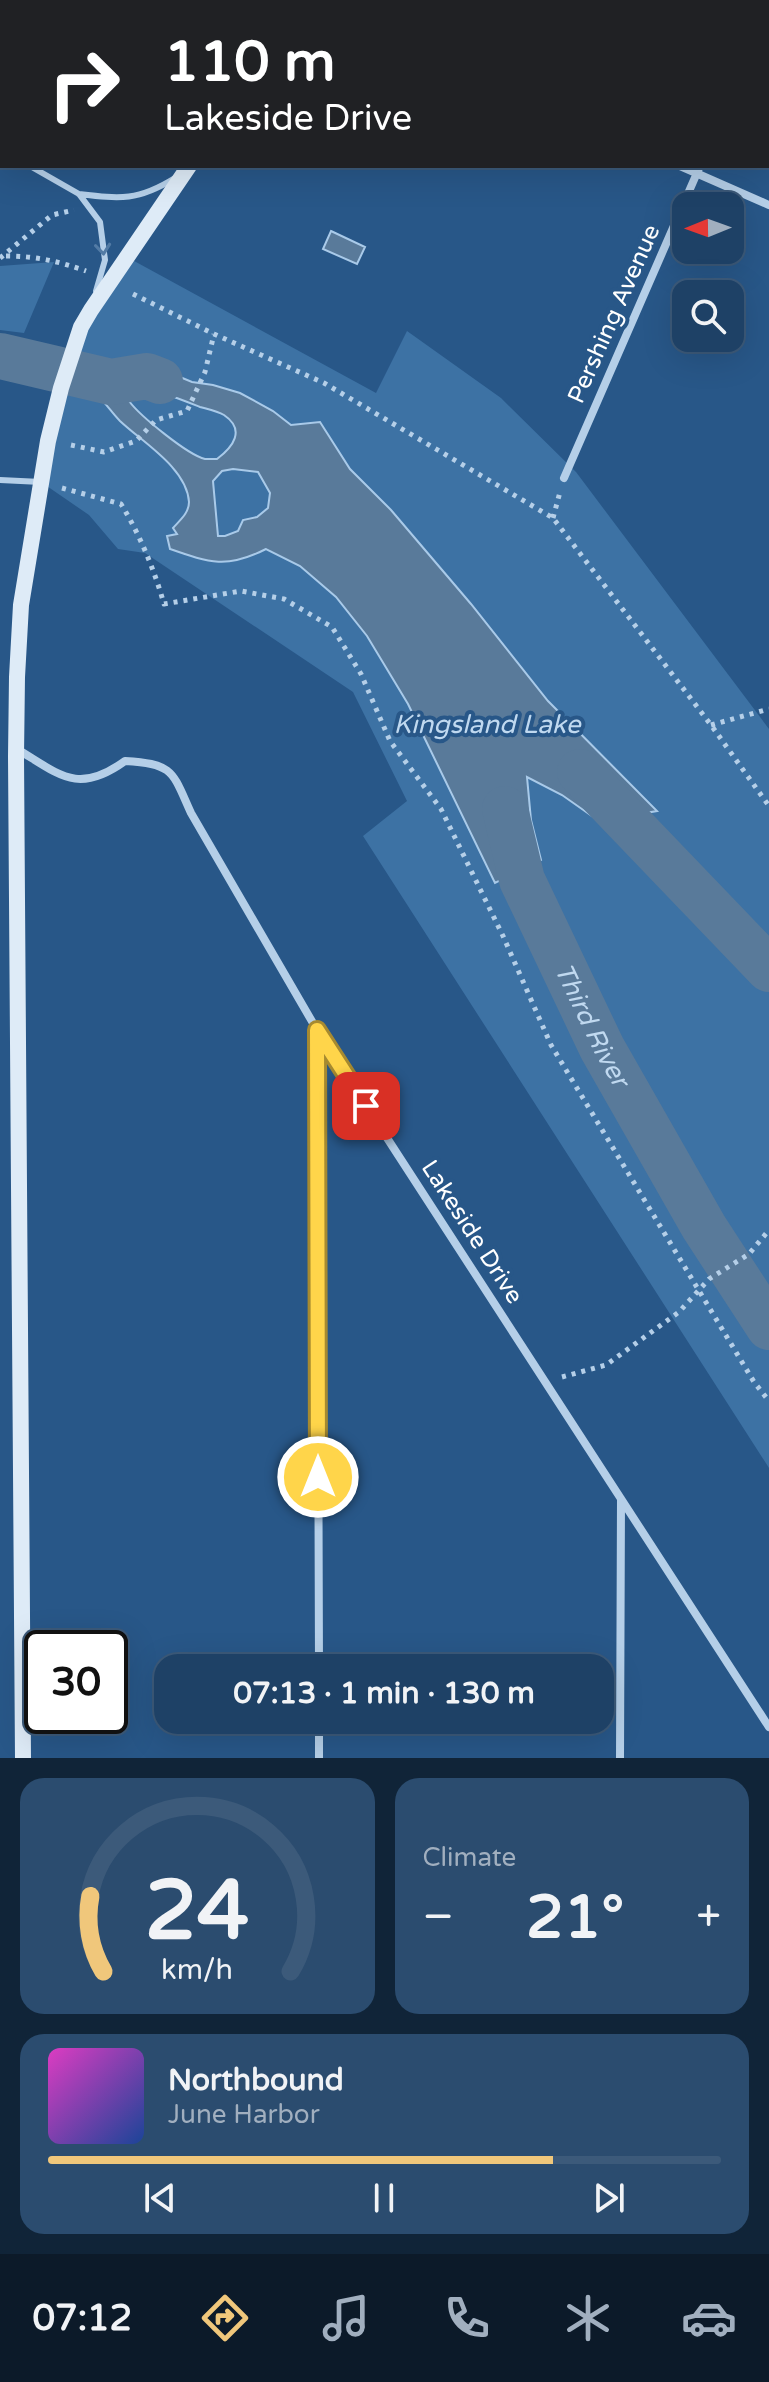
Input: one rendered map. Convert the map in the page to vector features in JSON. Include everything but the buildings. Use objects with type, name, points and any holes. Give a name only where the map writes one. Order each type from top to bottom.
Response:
[{"type":"main road","points":[[23,1758],[16,749],[21,605],[41,482],[61,388],[73,349],[91,310],[187,169]]},
{"type":"street","points":[[699,170],[769,205]]},
{"type":"street","name":"Pershing Avenue","points":[[564,478],[699,170]]},
{"type":"street","name":"Lakeside Drive","points":[[16,749],[75,781],[107,774],[125,761],[161,765],[175,778],[191,813],[317,1030],[769,1727]]},
{"type":"street","points":[[317,1030],[319,1654]]},
{"type":"street","points":[[620,1758],[621,1499]]},
{"type":"street","points":[[319,1734],[319,1758]]},
{"type":"lane","points":[[34,168],[79,194],[125,198],[153,192],[187,169]]},
{"type":"lane","points":[[79,194],[100,222],[105,260],[91,310]]},
{"type":"lane","points":[[0,480],[41,482]]},
{"type":"path","points":[[2,257],[52,215],[75,209],[91,211]]},
{"type":"path","points":[[2,257],[32,256],[88,271]]},
{"type":"path","points":[[133,294],[324,383],[553,518],[769,806]]},
{"type":"path","points":[[71,445],[104,452],[136,441],[156,420],[187,411],[205,372],[214,334]]},
{"type":"path","points":[[553,518],[564,478]]},
{"type":"path","points":[[62,488],[121,504],[156,575],[164,604],[241,591],[284,599],[332,627],[361,674],[390,741],[441,809],[503,936],[551,1045],[676,1256],[769,1401]]},
{"type":"path","points":[[711,725],[769,709]]},
{"type":"path","points":[[545,1381],[606,1365],[679,1312],[709,1279],[749,1254],[769,1230]]},
{"type":"shaded area","points":[[125,256],[376,393],[407,331],[501,398],[576,472],[769,729],[769,1468],[363,836],[407,801],[353,692],[145,553],[118,549],[89,515],[41,482],[61,388],[89,395],[98,360],[73,349]]},
{"type":"shaded area","points":[[54,262],[24,333],[0,330],[0,266]]},
{"type":"water","points":[[331,231],[365,247],[357,264],[323,249]]},
{"type":"water","name":"Kingsland Lake","points":[[139,364],[163,370],[192,382],[240,393],[291,425],[320,422],[350,469],[391,510],[548,701],[657,811],[599,821],[562,795],[527,777],[531,820],[541,860],[495,883],[408,704],[367,636],[336,597],[300,566],[266,549],[240,559],[218,562],[170,549],[167,536],[177,534],[173,528],[189,506],[186,490],[172,467],[120,421],[94,393],[104,367],[123,371]],"holes":[[[140,389],[224,415],[236,432],[232,444],[217,459],[197,456],[153,425],[129,401],[129,396]],[[222,471],[258,472],[270,493],[268,508],[257,517],[243,520],[238,531],[218,536],[213,481]]]},
{"type":"waterway","name":"Third River","points":[[0,356],[111,382],[147,376],[160,381]]},
{"type":"waterway","name":"Third River","points":[[580,772],[769,969]]},
{"type":"waterway","name":"Third River","points":[[505,809],[522,880],[602,1048],[704,1227],[769,1327]]},
{"type":"route","points":[[318,1477],[317,1030],[366,1106]]}]
